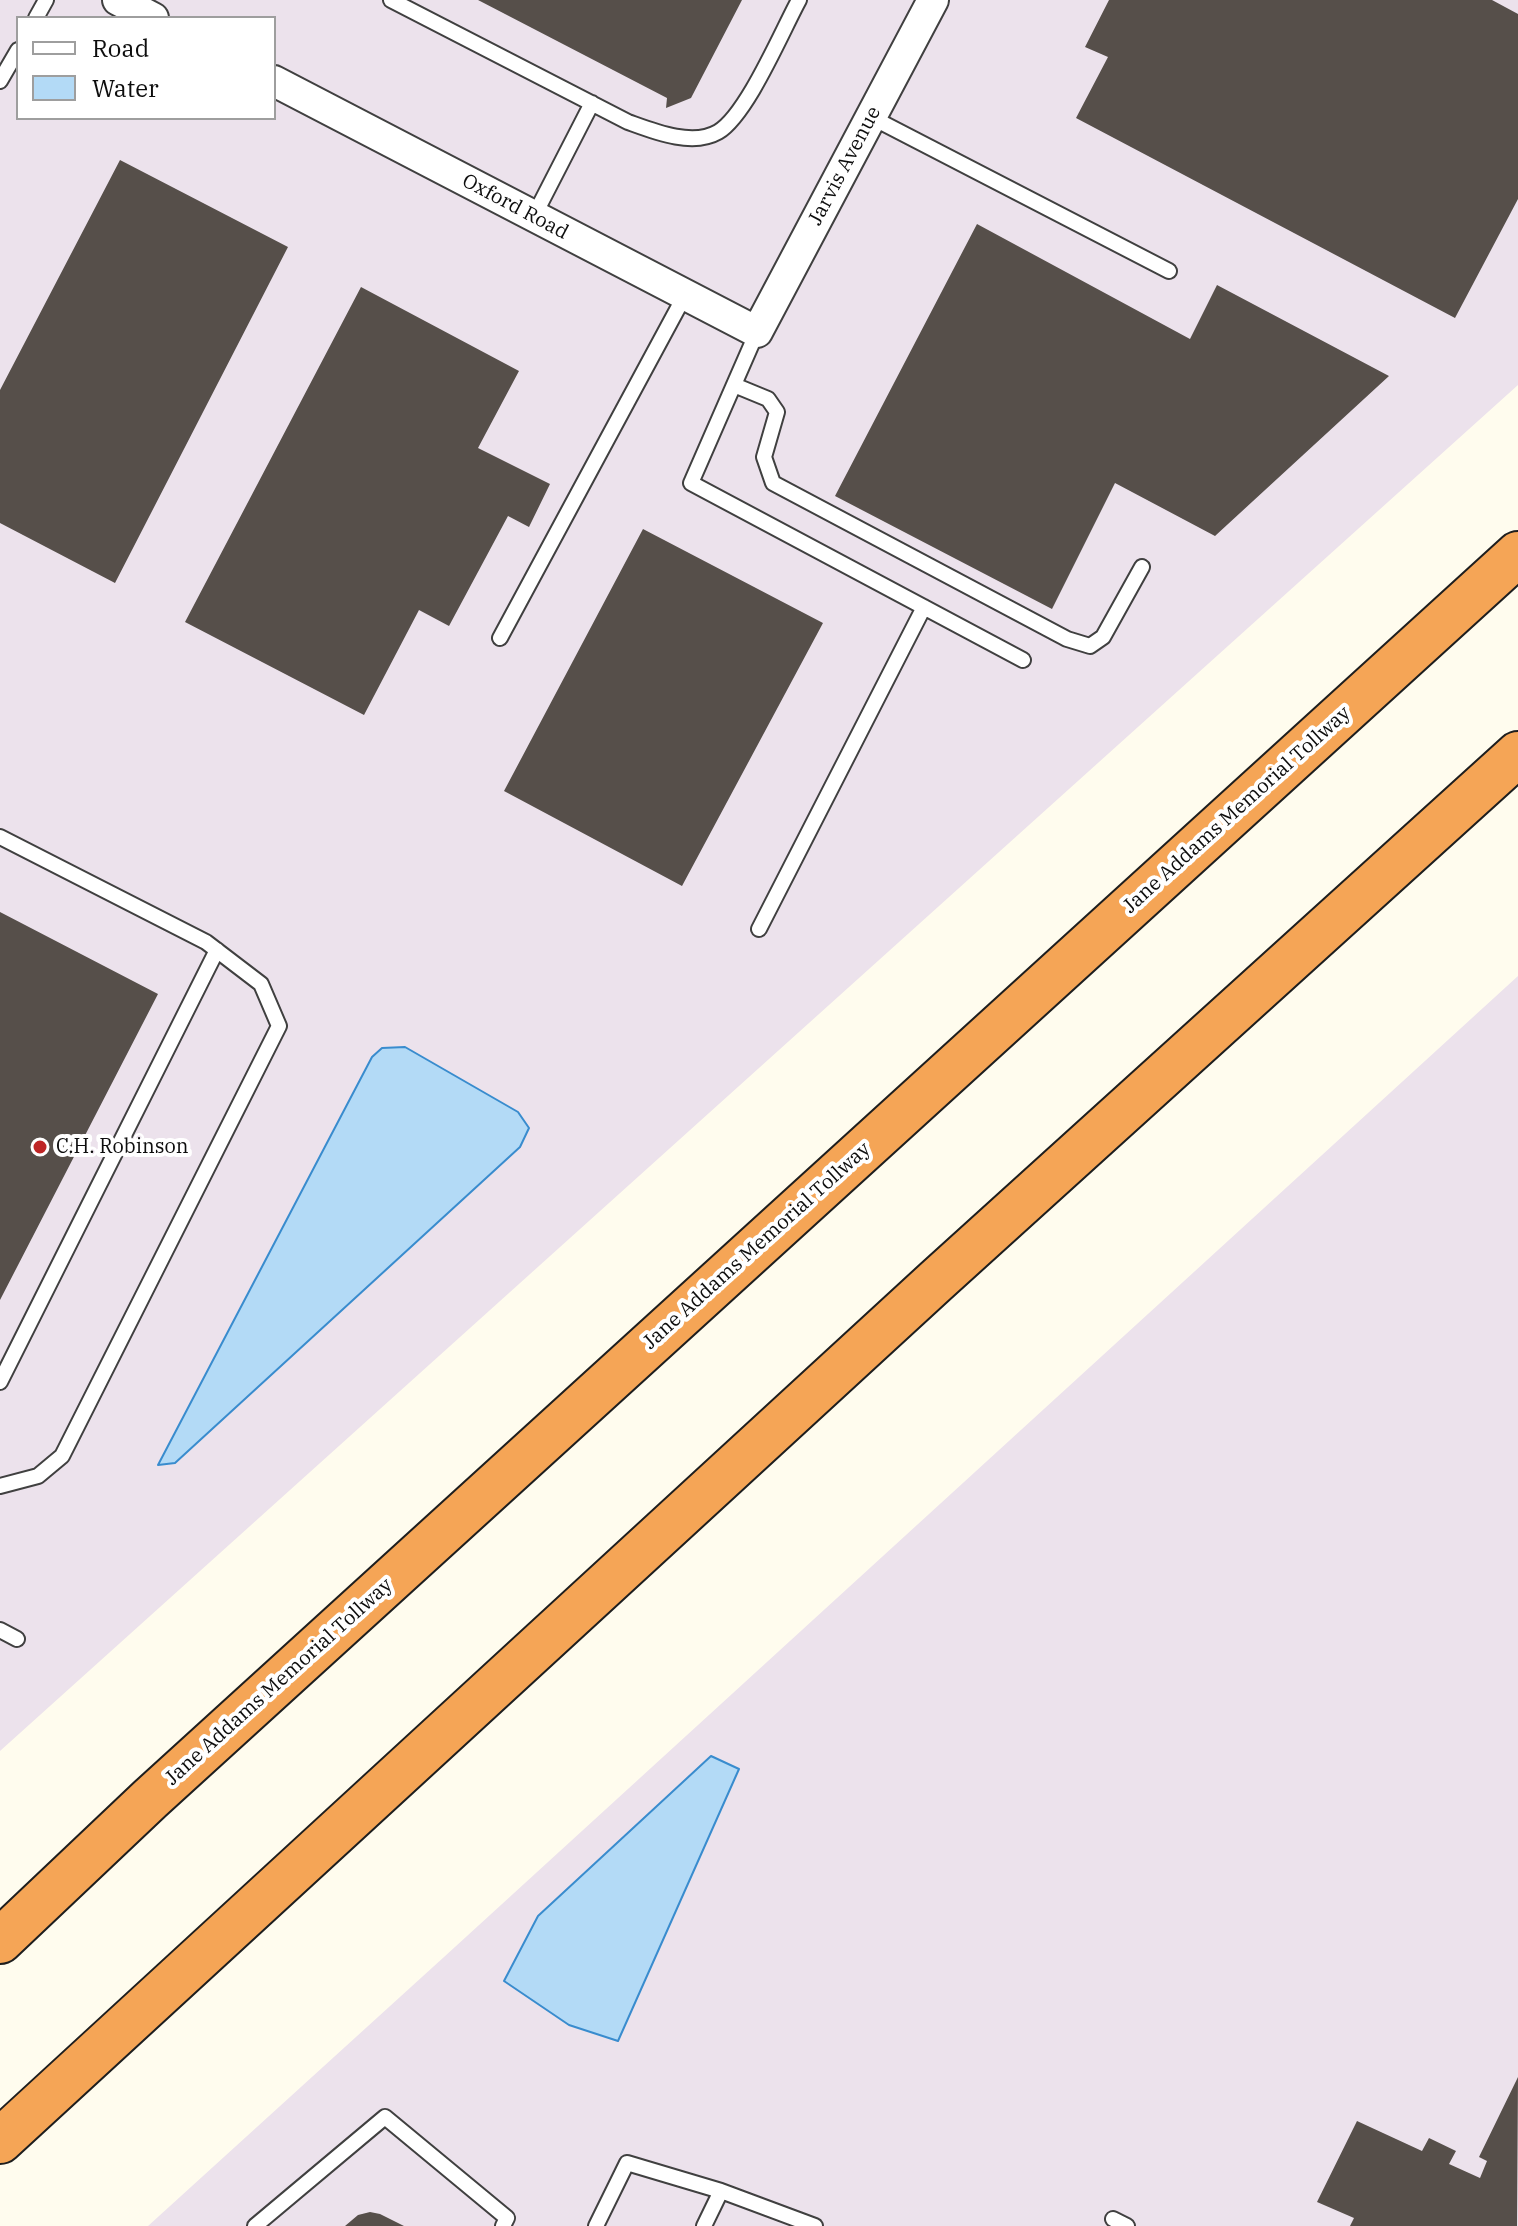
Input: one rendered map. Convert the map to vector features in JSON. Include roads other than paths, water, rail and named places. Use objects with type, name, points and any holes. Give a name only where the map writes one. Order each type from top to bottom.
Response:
[{"type":"highway","name":"Jane Addams Memorial Tollway","points":[[0,1941],[150,1799],[1518,554]]},
{"type":"highway","points":[[0,2141],[936,1281],[1518,754]]},
{"type":"highway","points":[[0,2173],[256,1908]]},
{"type":"street","points":[[118,0],[149,16]]},
{"type":"street","name":"Jarvis Avenue","points":[[757,332],[933,0]]},
{"type":"street","name":"Oxford Road","points":[[276,82],[757,332]]},
{"type":"lane","points":[[391,0],[628,122],[664,135],[702,137],[719,132],[744,103],[799,0]]},
{"type":"lane","points":[[0,81],[16,53]]},
{"type":"lane","points":[[534,216],[592,103]]},
{"type":"lane","points":[[871,117],[1169,271]]},
{"type":"lane","points":[[500,638],[685,295]]},
{"type":"lane","points":[[757,332],[691,483],[1023,660]]},
{"type":"lane","points":[[734,385],[768,399],[777,412],[764,457],[773,483],[1067,639],[1090,646],[1103,637],[1142,567]]},
{"type":"lane","points":[[759,929],[924,607]]},
{"type":"lane","points":[[0,837],[217,950],[261,984],[279,1026],[62,1456],[38,1476],[0,1486]]},
{"type":"lane","points":[[0,1382],[217,950]]},
{"type":"lane","points":[[0,1630],[17,1639]]},
{"type":"lane","points":[[255,2226],[385,2117],[507,2218],[503,2226]]},
{"type":"lane","points":[[596,2226],[627,2163],[721,2191],[815,2226]]},
{"type":"lane","points":[[704,2226],[721,2191]]},
{"type":"lane","points":[[1113,2219],[1127,2226]]},
{"type":"water","points":[[405,1047],[518,1112],[529,1128],[520,1147],[175,1463],[158,1465],[372,1057],[382,1048]]},
{"type":"water","points":[[711,1756],[739,1769],[618,2041],[569,2025],[504,1981],[538,1916]]},
{"type":"place","name":"C.H. Robinson","points":[[40,1147]]}]
